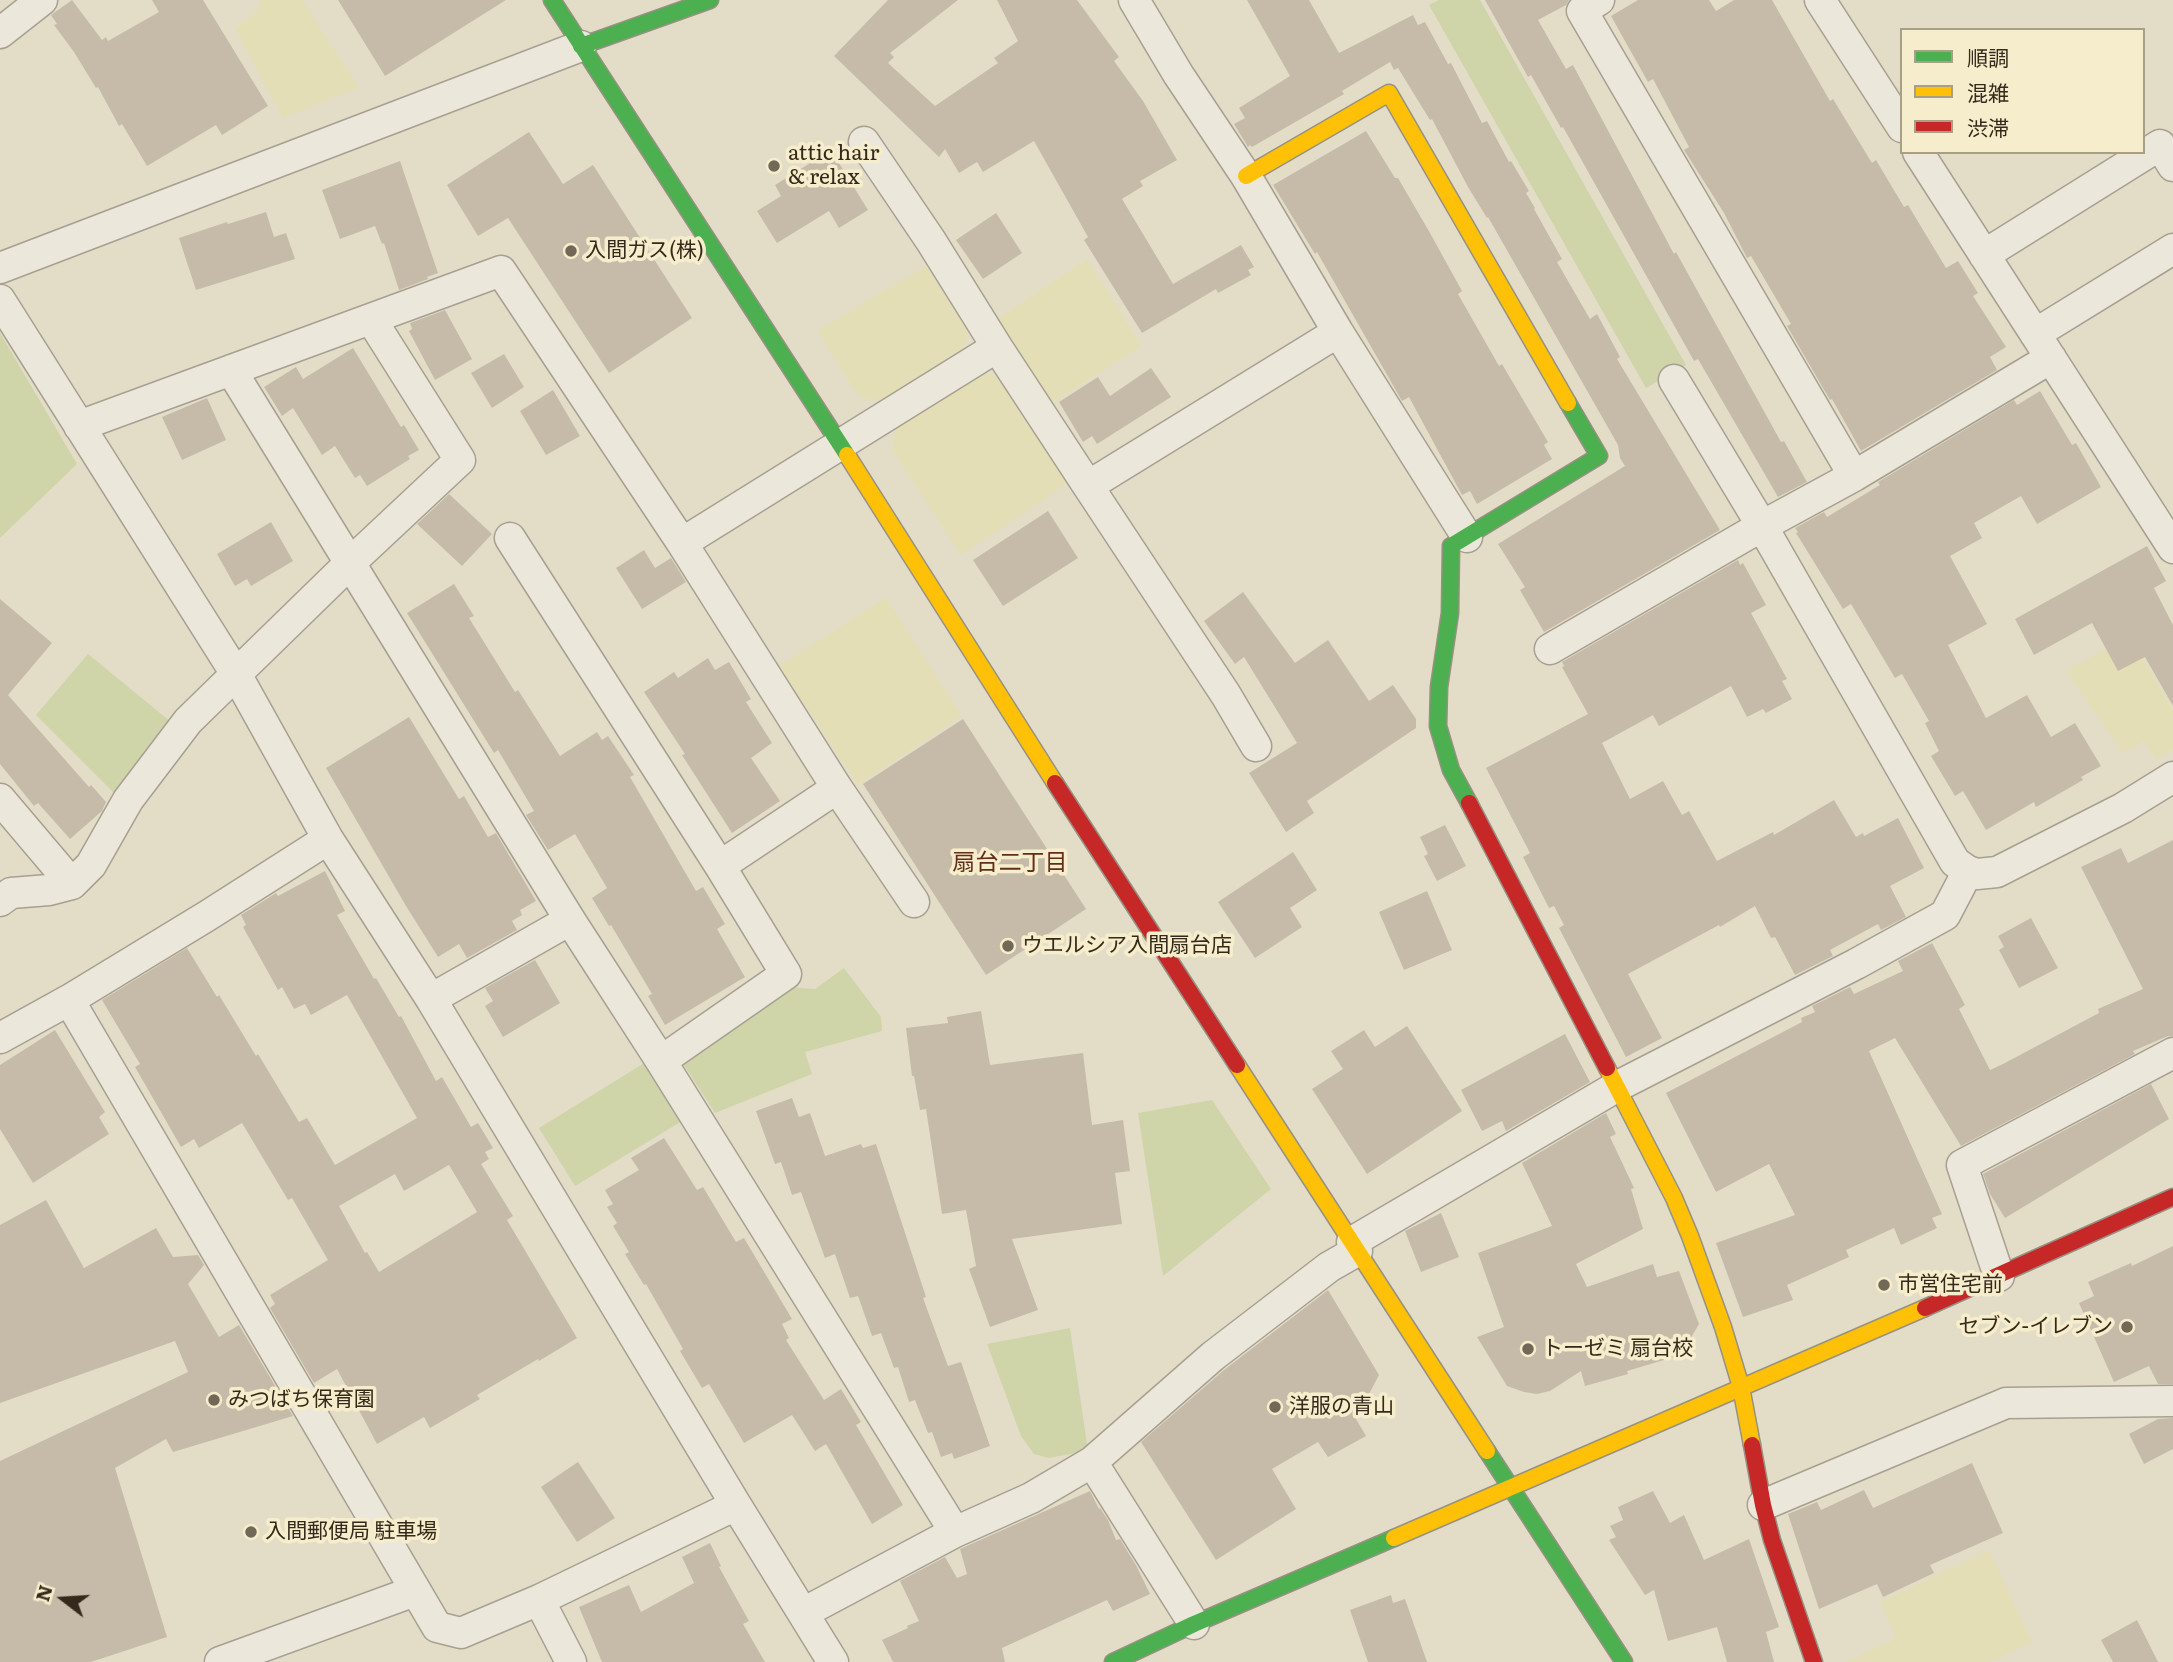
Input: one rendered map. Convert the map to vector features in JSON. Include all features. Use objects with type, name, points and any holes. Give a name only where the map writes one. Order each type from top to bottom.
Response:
[{"type":"street","points":[[0,33],[42,0]]},
{"type":"street","points":[[552,0],[841,445],[987,679],[1624,1662]]},
{"type":"street","points":[[0,268],[581,46],[710,0]]},
{"type":"street","points":[[1134,0],[1178,74],[1246,176],[1338,332],[1467,537]]},
{"type":"street","points":[[1600,0],[1582,11],[1854,475]]},
{"type":"street","points":[[1820,0],[1900,124]]},
{"type":"street","points":[[1246,176],[1389,93],[1598,456],[1451,546],[1450,613],[1439,687],[1438,726],[1451,771],[1674,1198],[1690,1236],[1723,1327],[1741,1387],[1772,1540],[1814,1662]]},
{"type":"street","points":[[864,142],[1226,695],[1256,746]]},
{"type":"street","points":[[1984,255],[2160,145],[2173,166]]},
{"type":"street","points":[[1919,154],[2173,548]]},
{"type":"street","points":[[1550,649],[1854,475],[2043,346],[2173,249]]},
{"type":"street","points":[[79,426],[500,271],[682,543],[837,788],[914,902]]},
{"type":"street","points":[[0,299],[236,674],[328,839],[431,999],[833,1662]]},
{"type":"street","points":[[0,901],[11,893],[49,890],[72,884],[91,865],[128,800],[188,721],[460,460],[371,319]]},
{"type":"street","points":[[1088,486],[1338,332]]},
{"type":"street","points":[[682,543],[997,347]]},
{"type":"street","points":[[231,370],[569,920],[661,1061],[956,1532]]},
{"type":"street","points":[[1674,380],[1762,526],[1955,862],[1977,874],[1997,872],[2123,808],[2173,778]]},
{"type":"street","points":[[510,538],[786,974],[661,1061]]},
{"type":"street","points":[[720,866],[837,788]]},
{"type":"street","points":[[0,799],[72,884]]},
{"type":"street","points":[[0,1038],[69,1000],[328,839]]},
{"type":"street","points":[[803,1613],[956,1532],[1031,1497],[1092,1462],[1213,1356],[1354,1246],[1616,1087],[1856,964],[1945,915],[1968,871]]},
{"type":"street","points":[[431,999],[569,920]]},
{"type":"street","points":[[69,1000],[437,1627],[461,1633],[539,1600],[736,1505]]},
{"type":"street","points":[[1999,1276],[1962,1165],[2173,1053]]},
{"type":"street","points":[[1112,1662],[1194,1624],[1999,1276],[2173,1197]]},
{"type":"street","points":[[1763,1505],[2006,1403],[2173,1401]]},
{"type":"street","points":[[1092,1462],[1194,1624]]},
{"type":"street","points":[[220,1662],[415,1591]]},
{"type":"street","points":[[539,1600],[570,1662]]},
{"type":"shaded area","points":[[260,0],[302,0],[359,87],[283,118],[235,29],[260,8]]},
{"type":"shaded area","points":[[1087,259],[1142,346],[1052,403],[997,319]]},
{"type":"shaded area","points":[[926,266],[969,331],[963,348],[880,402],[858,396],[817,331]]},
{"type":"shaded area","points":[[981,372],[998,376],[1067,484],[961,555],[892,449],[896,427]]},
{"type":"shaded area","points":[[886,597],[962,716],[858,785],[779,666]]},
{"type":"shaded area","points":[[2130,635],[2173,710],[2173,750],[2156,759],[2144,741],[2123,753],[2066,671]]},
{"type":"shaded area","points":[[1989,1550],[2032,1642],[1990,1662],[1846,1662],[1896,1638],[1880,1602]]},
{"type":"green space","points":[[1439,0],[1480,0],[1686,365],[1646,388],[1429,5]]},
{"type":"green space","points":[[0,333],[77,464],[0,538]]},
{"type":"green space","points":[[88,654],[171,722],[118,797],[36,715]]},
{"type":"green space","points":[[844,968],[881,1017],[882,1031],[805,1052],[812,1074],[715,1113],[682,1062],[789,987],[815,989]]},
{"type":"green space","points":[[646,1062],[682,1121],[575,1186],[539,1128]]},
{"type":"green space","points":[[1212,1100],[1271,1189],[1163,1276],[1138,1113]]},
{"type":"green space","points":[[1070,1328],[1088,1451],[1049,1458],[1034,1454],[1021,1436],[987,1344]]},
{"type":"building","points":[[72,0],[102,40],[106,37],[108,41],[159,12],[152,0],[203,0],[268,106],[222,135],[216,125],[147,166],[122,124],[119,126],[98,87],[96,88],[54,25],[57,24],[51,15]]},
{"type":"building","points":[[338,0],[506,0],[385,76]]},
{"type":"building","points":[[888,0],[958,0],[890,53],[894,57],[888,63],[935,106],[998,63],[994,58],[1018,41],[997,0],[1077,0],[1119,57],[1114,61],[1143,101],[1177,160],[1140,181],[1143,186],[1122,199],[1173,284],[1241,245],[1254,267],[1248,270],[1251,275],[1218,293],[1216,289],[1142,333],[1084,240],[1088,237],[1034,141],[983,172],[977,162],[959,173],[945,149],[939,157],[834,56]]},
{"type":"building","points":[[1247,0],[1309,0],[1339,53],[1413,15],[1418,25],[1425,22],[1448,64],[1451,63],[1482,123],[1487,121],[1509,162],[1511,161],[1529,191],[1526,193],[1562,259],[1557,262],[1590,319],[1597,314],[1620,357],[1617,359],[1720,530],[1544,632],[1520,590],[1525,587],[1498,544],[1625,466],[1620,458],[1618,445],[1488,217],[1468,187],[1432,119],[1430,120],[1398,68],[1394,70],[1390,62],[1342,91],[1344,94],[1248,147],[1234,124],[1245,118],[1239,108],[1290,76]]},
{"type":"building","points":[[1485,0],[1569,0],[1566,5],[1538,20],[1566,69],[1573,65],[1674,254],[1676,252],[1781,442],[1784,441],[1807,482],[1778,497],[1698,359],[1694,361],[1563,127],[1561,128],[1531,75],[1528,77]]},
{"type":"building","points":[[1638,0],[1709,0],[1716,11],[1734,0],[1772,0],[1830,101],[1833,99],[1872,163],[1876,160],[1904,207],[1908,205],[1946,268],[1958,261],[1978,293],[1973,296],[2006,347],[1990,357],[1997,370],[1861,451],[1787,326],[1791,324],[1751,256],[1747,258],[1724,213],[1684,150],[1689,147],[1653,79],[1648,82],[1611,16]]},
{"type":"building","points":[[1366,131],[1395,178],[1398,178],[1430,233],[1462,291],[1458,294],[1499,366],[1502,364],[1548,442],[1544,445],[1552,459],[1477,504],[1470,491],[1462,495],[1409,397],[1402,401],[1317,252],[1315,254],[1273,185]]},
{"type":"building","points":[[529,132],[563,184],[593,165],[692,318],[609,373],[508,218],[478,236],[447,185]]},
{"type":"building","points":[[831,150],[868,210],[839,228],[829,211],[777,243],[757,211],[781,196],[775,185]]},
{"type":"building","points":[[400,161],[438,273],[399,290],[384,243],[382,244],[375,226],[340,239],[322,190]]},
{"type":"building","points":[[266,212],[274,237],[286,233],[295,259],[196,290],[179,238]]},
{"type":"building","points":[[996,213],[1022,253],[983,279],[956,240]]},
{"type":"building","points":[[445,310],[472,359],[435,380],[409,331],[412,329],[410,323]]},
{"type":"building","points":[[353,348],[401,427],[404,425],[419,450],[408,456],[410,459],[367,486],[360,475],[355,478],[335,446],[322,455],[293,408],[282,416],[264,387],[296,367],[303,379]]},
{"type":"building","points":[[504,354],[524,387],[492,408],[471,373]]},
{"type":"building","points":[[1151,368],[1171,397],[1097,444],[1092,436],[1083,442],[1059,402],[1098,377],[1110,396]]},
{"type":"building","points":[[553,390],[580,436],[546,455],[520,411]]},
{"type":"building","points":[[2040,391],[2072,445],[2076,443],[2101,487],[2037,524],[2021,496],[1974,523],[1982,538],[1950,556],[1987,624],[1948,645],[1986,718],[2027,695],[2051,737],[2075,723],[2101,766],[2081,777],[2083,780],[2036,807],[2034,802],[1986,830],[1963,791],[1955,796],[1931,756],[1939,751],[1925,723],[1929,721],[1902,674],[1895,678],[1851,604],[1843,609],[1795,528],[1824,512],[1827,517],[1880,485],[1878,482],[2014,400],[2017,405]]},
{"type":"building","points":[[207,398],[226,440],[182,460],[162,417]]},
{"type":"building","points":[[449,494],[492,534],[462,566],[417,524]]},
{"type":"building","points":[[1048,511],[1078,558],[1003,606],[973,560]]},
{"type":"building","points":[[271,522],[293,561],[251,586],[247,579],[235,586],[217,554]]},
{"type":"building","points":[[2147,546],[2166,581],[2154,588],[2173,625],[2173,706],[2145,657],[2118,671],[2092,623],[2034,655],[2015,619]]},
{"type":"building","points":[[644,550],[655,568],[671,558],[686,582],[642,609],[616,568]]},
{"type":"building","points":[[1738,560],[1740,565],[1743,563],[1766,605],[1751,613],[1787,679],[1782,681],[1792,699],[1766,713],[1763,709],[1747,717],[1731,686],[1659,726],[1653,715],[1602,743],[1630,799],[1663,781],[1682,815],[1689,811],[1717,861],[1773,832],[1774,835],[1834,800],[1856,837],[1863,833],[1864,836],[1898,818],[1924,868],[1890,886],[1906,917],[1881,930],[1878,924],[1830,950],[1833,956],[1795,975],[1775,937],[1771,938],[1755,906],[1628,974],[1662,1038],[1626,1057],[1559,928],[1564,925],[1554,906],[1549,908],[1523,857],[1530,853],[1486,768],[1588,714],[1562,667],[1562,662]]},
{"type":"building","points":[[454,584],[474,616],[469,618],[515,692],[518,690],[560,756],[597,732],[602,740],[608,736],[634,775],[630,777],[696,891],[703,887],[725,924],[717,929],[745,977],[665,1025],[648,996],[652,994],[592,898],[607,888],[575,834],[548,850],[526,815],[534,811],[498,750],[494,753],[407,613]]},
{"type":"building","points":[[1243,592],[1295,663],[1328,640],[1369,701],[1393,685],[1416,719],[1416,728],[1307,801],[1314,813],[1286,832],[1249,773],[1297,743],[1244,657],[1235,664],[1204,621]]},
{"type":"building","points":[[0,599],[52,643],[8,695],[89,787],[91,785],[106,802],[102,811],[70,839],[38,803],[34,806],[0,764]]},
{"type":"building","points":[[708,658],[715,670],[729,662],[751,699],[746,702],[772,743],[751,758],[780,801],[732,833],[644,692],[674,672],[678,678]]},
{"type":"building","points":[[409,717],[459,799],[464,796],[488,837],[496,833],[536,901],[520,910],[522,915],[512,921],[517,930],[467,958],[459,944],[438,957],[326,768]]},
{"type":"building","points":[[963,719],[1086,909],[986,975],[863,784]]},
{"type":"building","points":[[1445,825],[1466,866],[1437,881],[1424,856],[1428,854],[1420,837]]},
{"type":"building","points":[[2173,840],[2173,1036],[2133,1051],[2135,1054],[1961,1146],[1895,1038],[1869,1051],[1942,1214],[1932,1218],[1937,1228],[1901,1245],[1894,1228],[1846,1250],[1849,1257],[1787,1285],[1793,1300],[1743,1317],[1716,1243],[1795,1215],[1769,1164],[1716,1192],[1666,1093],[1802,1022],[1801,1018],[1815,1012],[1812,1006],[1850,987],[1854,994],[1903,971],[1898,961],[1932,943],[1965,1005],[1959,1009],[1990,1070],[2003,1064],[2099,1013],[2098,1009],[2143,989],[2081,867],[2121,848],[2128,863]]},
{"type":"building","points":[[1293,852],[1317,890],[1290,908],[1302,927],[1255,958],[1218,902]]},
{"type":"building","points":[[325,871],[345,911],[337,915],[374,979],[376,978],[399,1017],[401,1016],[436,1081],[442,1077],[471,1127],[478,1123],[493,1148],[485,1152],[489,1159],[481,1164],[513,1216],[507,1220],[577,1338],[477,1395],[480,1399],[430,1428],[424,1417],[377,1444],[337,1369],[314,1383],[270,1308],[275,1304],[270,1295],[328,1260],[292,1198],[288,1200],[242,1123],[199,1148],[194,1139],[181,1147],[135,1067],[140,1064],[102,1000],[187,948],[256,1056],[258,1054],[299,1122],[307,1118],[335,1165],[417,1118],[347,995],[311,1015],[305,1004],[294,1009],[282,987],[278,990],[243,927],[246,925],[241,915],[276,893],[278,896]],"holes":[[[449,1165],[477,1212],[379,1272],[367,1252],[365,1253],[339,1206],[395,1174],[404,1191]]]},
{"type":"building","points":[[1427,891],[1452,950],[1404,970],[1379,912]]},
{"type":"building","points":[[2031,918],[2058,968],[2019,988],[1999,950],[2004,947],[1998,936]]},
{"type":"building","points":[[535,960],[560,1003],[503,1037],[485,1006],[493,1001],[485,988]]},
{"type":"building","points":[[981,1011],[990,1065],[1083,1053],[1092,1125],[1123,1120],[1130,1171],[1115,1173],[1122,1224],[1012,1239],[1038,1310],[990,1327],[969,1269],[976,1266],[966,1210],[942,1214],[926,1109],[920,1110],[912,1076],[906,1028],[948,1023],[947,1017]]},
{"type":"building","points":[[1407,1026],[1462,1111],[1367,1174],[1312,1089],[1343,1069],[1331,1051],[1364,1030],[1375,1047]]},
{"type":"building","points":[[55,1030],[105,1112],[99,1117],[109,1134],[33,1183],[0,1129],[0,1065]]},
{"type":"building","points":[[1565,1034],[1590,1082],[1506,1131],[1502,1121],[1482,1131],[1461,1090]]},
{"type":"building","points":[[2151,1084],[2169,1119],[2005,1218],[1990,1194],[1983,1174]]},
{"type":"building","points":[[792,1098],[799,1117],[810,1113],[825,1156],[861,1144],[863,1148],[876,1144],[926,1297],[923,1298],[948,1366],[961,1362],[990,1446],[954,1459],[952,1453],[941,1457],[932,1432],[928,1433],[915,1400],[909,1402],[898,1367],[894,1368],[881,1333],[872,1336],[858,1296],[850,1298],[835,1254],[825,1258],[801,1192],[792,1195],[781,1162],[775,1164],[756,1111]]},
{"type":"building","points":[[1606,1113],[1616,1134],[1610,1137],[1634,1188],[1631,1189],[1643,1229],[1576,1264],[1587,1287],[1653,1264],[1657,1277],[1679,1271],[1699,1324],[1681,1355],[1585,1386],[1581,1371],[1550,1391],[1537,1394],[1524,1392],[1507,1386],[1477,1337],[1504,1327],[1478,1253],[1552,1226],[1522,1163]]},
{"type":"building","points":[[664,1138],[697,1190],[703,1187],[736,1242],[744,1238],[792,1319],[782,1324],[789,1338],[786,1340],[824,1400],[841,1389],[861,1422],[856,1425],[903,1505],[872,1524],[826,1444],[815,1451],[792,1415],[744,1443],[709,1384],[702,1388],[646,1284],[644,1285],[625,1254],[629,1252],[613,1226],[617,1223],[607,1207],[613,1204],[605,1190],[639,1170],[631,1158]]},
{"type":"building","points":[[46,1200],[84,1268],[156,1228],[173,1257],[198,1255],[204,1265],[188,1284],[219,1337],[239,1325],[293,1416],[173,1452],[166,1439],[115,1468],[167,1637],[91,1662],[0,1662],[0,1461],[188,1372],[175,1341],[0,1403],[0,1225]]},
{"type":"building","points":[[1441,1213],[1459,1257],[1421,1272],[1405,1231]]},
{"type":"building","points":[[2173,1246],[2173,1384],[2158,1384],[2149,1366],[2114,1382],[2079,1303],[2094,1296],[2088,1282],[2131,1263],[2132,1266]]},
{"type":"building","points":[[1328,1290],[1379,1375],[1356,1419],[1366,1436],[1328,1457],[1318,1442],[1272,1469],[1296,1509],[1216,1560],[1141,1442],[1224,1370]]},
{"type":"building","points":[[2173,1418],[2173,1449],[2144,1464],[2129,1434],[2158,1419]]},
{"type":"building","points":[[578,1462],[615,1518],[577,1542],[541,1487]]},
{"type":"building","points":[[1972,1463],[2003,1533],[1930,1565],[1934,1573],[1883,1597],[1877,1584],[1819,1609],[1788,1514],[1817,1502],[1821,1510],[1864,1490],[1873,1508]]},
{"type":"building","points":[[1090,1491],[1108,1520],[1116,1540],[1120,1539],[1137,1567],[1150,1594],[1113,1611],[1107,1600],[1002,1648],[1005,1662],[893,1662],[882,1640],[919,1621],[900,1581],[945,1557],[957,1578],[967,1574],[960,1549]]},
{"type":"building","points":[[1653,1491],[1670,1523],[1684,1515],[1704,1560],[1749,1539],[1779,1627],[1766,1632],[1774,1662],[1727,1662],[1717,1627],[1668,1641],[1654,1590],[1645,1595],[1609,1540],[1616,1537],[1610,1526],[1623,1520],[1618,1507]]},
{"type":"building","points":[[710,1543],[721,1566],[719,1567],[749,1621],[743,1624],[765,1662],[602,1662],[579,1607],[629,1585],[641,1612],[694,1583],[682,1557]]},
{"type":"building","points":[[1391,1595],[1393,1603],[1405,1599],[1427,1662],[1368,1662],[1350,1610]]},
{"type":"building","points":[[2137,1620],[2158,1662],[2113,1662],[2101,1640]]},
{"type":"traffic: fast","points":[[552,0],[847,455]]},
{"type":"traffic: fast","points":[[581,46],[710,0]]},
{"type":"traffic: fast","points":[[1469,803],[1451,770],[1438,726],[1439,687],[1450,613],[1451,546],[1599,456],[1568,403]]},
{"type":"traffic: fast","points":[[1487,1451],[1624,1662]]},
{"type":"traffic: fast","points":[[1113,1662],[1394,1538]]},
{"type":"traffic: slow","points":[[1246,176],[1389,93],[1568,403]]},
{"type":"traffic: slow","points":[[847,455],[1055,783]]},
{"type":"traffic: slow","points":[[1237,1065],[1487,1451]]},
{"type":"traffic: slow","points":[[1607,1068],[1674,1198],[1690,1236],[1723,1327],[1741,1387],[1752,1445]]},
{"type":"traffic: slow","points":[[1394,1538],[1925,1308]]},
{"type":"traffic: jam","points":[[1055,783],[1237,1065]]},
{"type":"traffic: jam","points":[[1469,803],[1607,1068]]},
{"type":"traffic: jam","points":[[1925,1308],[2173,1197]]},
{"type":"traffic: jam","points":[[1752,1445],[1772,1540],[1814,1662]]},
{"type":"place","name":"attic hair & relax","points":[[774,166]]},
{"type":"place","name":"入間ガス(株)","points":[[571,251]]},
{"type":"place","name":"ウエルシア入間扇台店","points":[[1008,946]]},
{"type":"place","name":"市営住宅前","points":[[1884,1285]]},
{"type":"place","name":"セブン-イレブン","points":[[2127,1327]]},
{"type":"place","name":"トーゼミ 扇台校","points":[[1528,1349]]},
{"type":"place","name":"みつばち保育園","points":[[214,1400]]},
{"type":"place","name":"洋服の青山","points":[[1275,1407]]},
{"type":"place","name":"入間郵便局 駐車場","points":[[251,1532]]},
{"type":"district","name":"扇台二丁目","points":[[1010,863]]}]
